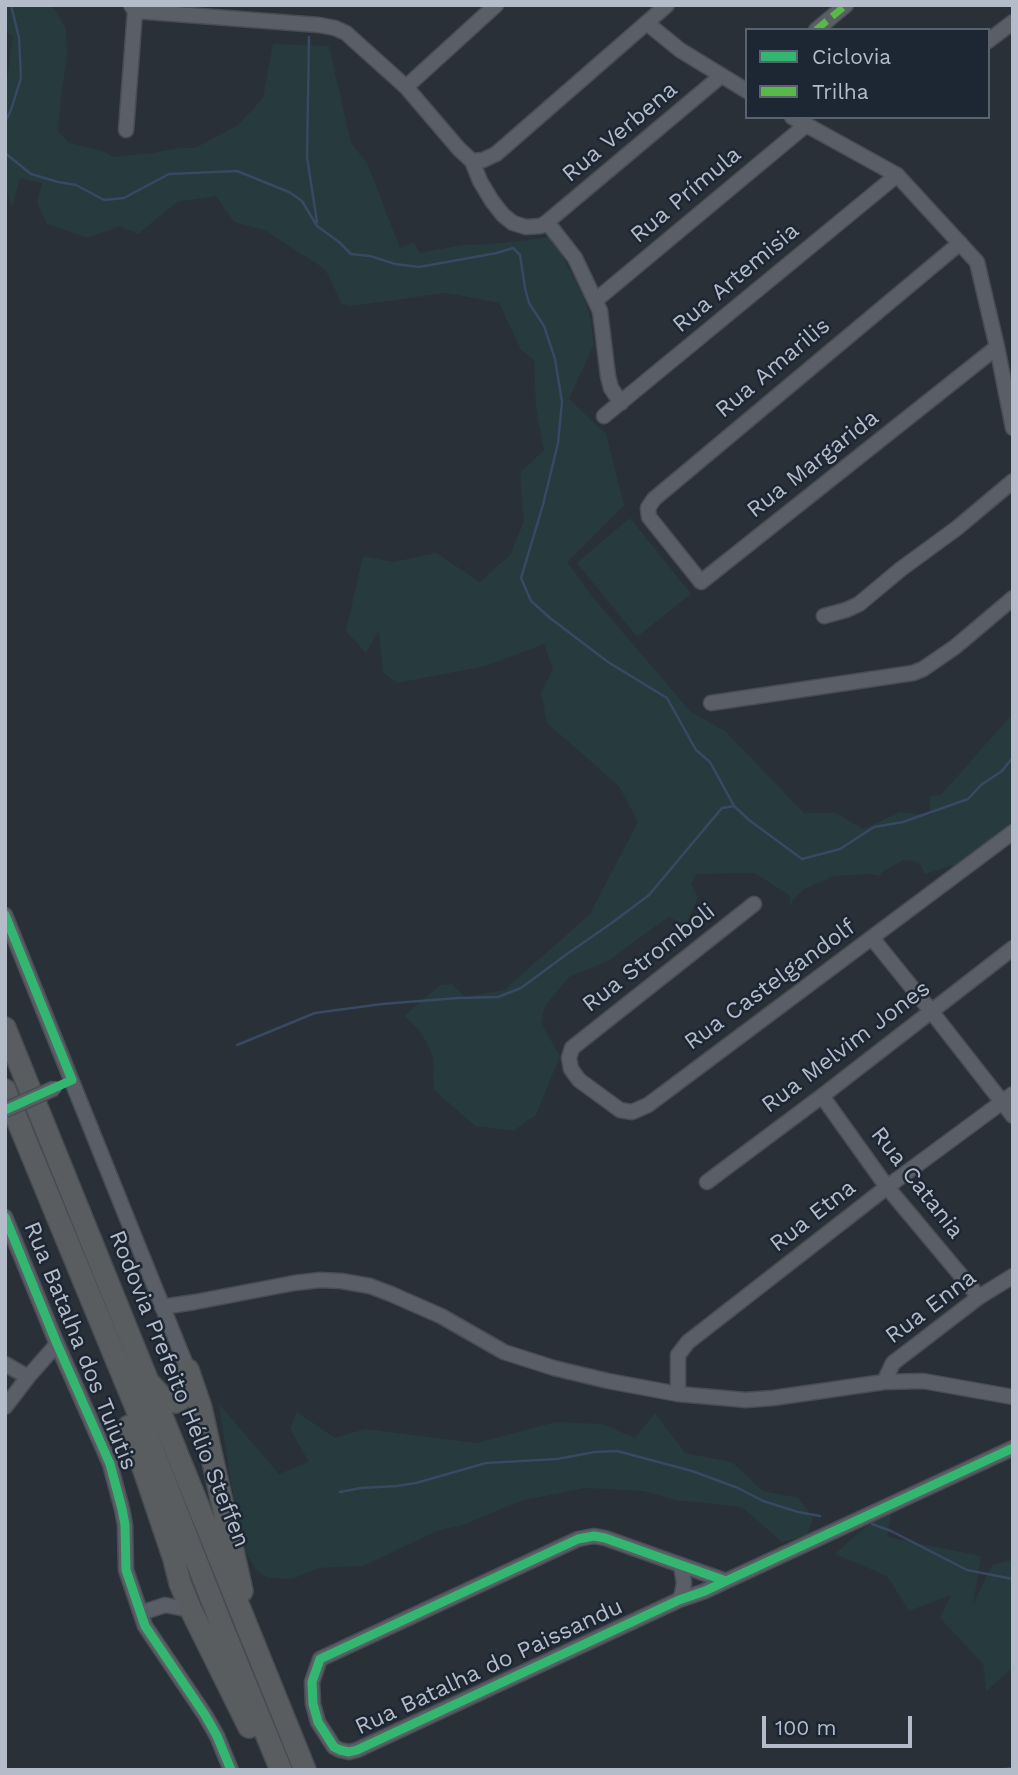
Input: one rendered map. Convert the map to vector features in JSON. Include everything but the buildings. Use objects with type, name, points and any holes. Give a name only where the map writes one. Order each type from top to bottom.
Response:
[{"type":"highway","name":"Rodovia Prefeito Hélio Steffen","points":[[5,1028],[305,1770]]},
{"type":"highway","name":"Rodovia Prefeito Hélio Steffen","points":[[5,1090],[281,1770]]},
{"type":"highway","points":[[99,1320],[120,1400],[180,1583],[270,1770]]},
{"type":"highway","points":[[147,1381],[166,1401],[177,1402],[187,1395],[188,1370]]},
{"type":"highway","points":[[188,1370],[201,1408],[249,1634]]},
{"type":"street","points":[[405,87],[496,5]]},
{"type":"street","points":[[472,160],[483,160],[496,154],[667,5]]},
{"type":"street","points":[[818,28],[846,5]]},
{"type":"street","points":[[126,130],[133,8],[335,27],[346,33],[405,87],[459,149],[472,160],[480,181],[503,215],[513,223],[526,227],[541,226],[547,222],[575,258],[600,311],[609,382],[621,402]]},
{"type":"street","points":[[990,39],[1013,22]]},
{"type":"street","points":[[648,24],[680,50],[745,90]]},
{"type":"street","name":"Rua Verbena","points":[[547,222],[721,76]]},
{"type":"street","points":[[796,119],[897,175],[977,262],[1013,428]]},
{"type":"street","name":"Rua Prímula","points":[[596,300],[806,125]]},
{"type":"street","name":"Rua Artemisia","points":[[604,416],[897,175]]},
{"type":"street","name":"Rua Amarilis","points":[[666,539],[648,513],[653,499],[960,243]]},
{"type":"street","name":"Rua Margarida","points":[[666,539],[701,582],[997,347]]},
{"type":"street","points":[[824,617],[859,604],[1013,481]]},
{"type":"street","points":[[712,703],[913,673],[955,647],[1013,598]]},
{"type":"street","name":"Rua Castelgandolf","points":[[572,1048],[569,1058],[571,1069],[579,1080],[620,1110],[632,1112],[648,1104],[1013,832]]},
{"type":"street","name":"Rua Stromboli","points":[[572,1048],[754,904]]},
{"type":"street","points":[[5,915],[188,1370]]},
{"type":"street","points":[[872,938],[1007,1098],[1013,1116]]},
{"type":"street","name":"Rua Melvim Jones","points":[[707,1182],[1013,948]]},
{"type":"street","points":[[5,1110],[72,1080]]},
{"type":"street","name":"Rua Catania","points":[[822,1096],[887,1187],[979,1297]]},
{"type":"street","name":"Rua Etna","points":[[678,1394],[678,1355],[688,1342],[887,1187],[1007,1098]]},
{"type":"street","name":"Rua Batalha dos Tuiutis","points":[[5,1217],[110,1464],[125,1525],[125,1570],[145,1626],[205,1716],[231,1770]]},
{"type":"street","name":"Rua Enna","points":[[884,1382],[893,1363],[979,1297],[1013,1276]]},
{"type":"street","points":[[162,1307],[294,1283],[320,1280],[351,1282],[370,1286],[404,1300],[504,1352],[554,1368],[678,1394],[746,1400],[884,1382],[923,1381],[1013,1397]]},
{"type":"street","points":[[5,1407],[57,1344]]},
{"type":"street","points":[[5,1364],[28,1377]]},
{"type":"street","name":"Rua Batalha do Paissandu","points":[[726,1581],[605,1538],[594,1536],[578,1539],[320,1658],[312,1682],[313,1704],[318,1722],[334,1747],[349,1752],[358,1750],[679,1600],[726,1581],[1013,1448]]},
{"type":"street","points":[[679,1600],[684,1583],[681,1565]]},
{"type":"street","points":[[166,1605],[180,1583]]},
{"type":"street","points":[[141,1613],[166,1605],[191,1610]]},
{"type":"green space","points":[[5,5],[52,5],[66,29],[67,57],[58,131],[69,143],[103,151],[113,157],[195,148],[238,125],[263,98],[273,44],[329,46],[351,143],[367,163],[400,248],[414,242],[419,253],[462,245],[552,237],[583,295],[594,344],[569,399],[606,434],[624,505],[567,562],[591,595],[690,711],[726,732],[804,813],[836,813],[863,829],[900,812],[930,815],[930,796],[941,795],[1013,713],[1013,835],[986,855],[925,874],[919,862],[904,860],[882,872],[880,876],[834,876],[804,889],[792,901],[790,908],[790,896],[755,873],[697,874],[691,884],[698,897],[686,925],[668,917],[608,961],[569,977],[545,1006],[541,1023],[560,1056],[536,1115],[513,1131],[475,1126],[434,1090],[433,1057],[418,1029],[404,1016],[440,985],[452,984],[465,997],[504,990],[590,914],[638,822],[619,786],[547,723],[541,693],[553,669],[544,644],[486,666],[397,683],[383,673],[379,630],[366,653],[346,631],[363,556],[393,562],[436,553],[480,582],[510,555],[524,521],[520,473],[544,450],[536,408],[534,360],[521,350],[499,303],[447,293],[350,306],[342,304],[325,269],[264,230],[234,222],[216,196],[177,202],[138,234],[120,226],[88,238],[47,224],[37,203],[42,183],[20,178],[12,207],[5,187],[5,80],[13,37],[5,29]]},
{"type":"green space","points":[[630,518],[691,594],[637,637],[577,563]]},
{"type":"green space","points":[[219,1404],[279,1474],[309,1462],[290,1429],[297,1412],[335,1438],[365,1429],[476,1443],[556,1422],[602,1424],[635,1438],[655,1413],[685,1453],[732,1462],[763,1491],[798,1498],[813,1518],[807,1536],[782,1542],[742,1507],[676,1500],[643,1491],[585,1488],[520,1501],[463,1525],[437,1531],[363,1566],[319,1568],[292,1579],[268,1578],[257,1571],[245,1551]]},
{"type":"green space","points":[[892,1510],[887,1537],[981,1556],[973,1605],[992,1565],[1013,1560],[1013,1668],[986,1691],[983,1664],[940,1618],[951,1595],[909,1611],[887,1576],[835,1554],[864,1528]]},
{"type":"waterway","points":[[5,122],[21,78],[19,38],[11,5]]},
{"type":"waterway","points":[[309,37],[307,157],[317,222]]},
{"type":"waterway","points":[[5,153],[31,174],[76,185],[104,200],[124,198],[169,174],[237,171],[289,192],[302,201],[317,226],[351,254],[370,256],[395,264],[419,267],[513,248],[520,255],[529,303],[544,326],[555,359],[562,402],[558,443],[521,578],[531,601],[608,662],[667,698],[696,750],[710,762],[734,806],[802,859],[840,849],[874,827],[903,822],[968,799],[981,785],[1002,771],[1013,757]]},
{"type":"waterway","points":[[237,1045],[315,1013],[382,1004],[498,997],[521,988],[649,895],[722,808],[734,806]]},
{"type":"waterway","points":[[340,1492],[416,1483],[486,1463],[557,1459],[617,1451],[692,1471],[738,1488],[763,1501],[820,1516]]},
{"type":"waterway","points":[[872,1524],[967,1570],[1013,1579]]},
{"type":"waterway","points":[[998,1770],[1013,1768]]},
{"type":"marked path","points":[[818,28],[846,5]]},
{"type":"cycle path","points":[[5,915],[72,1080],[5,1110]]},
{"type":"cycle path","points":[[5,1217],[110,1464],[125,1525],[126,1570],[145,1626],[205,1715],[231,1770]]},
{"type":"cycle path","points":[[726,1581],[605,1538],[594,1536],[578,1539],[320,1659],[312,1682],[313,1704],[318,1722],[334,1747],[349,1752],[357,1750],[679,1600],[705,1591],[1013,1448]]}]
